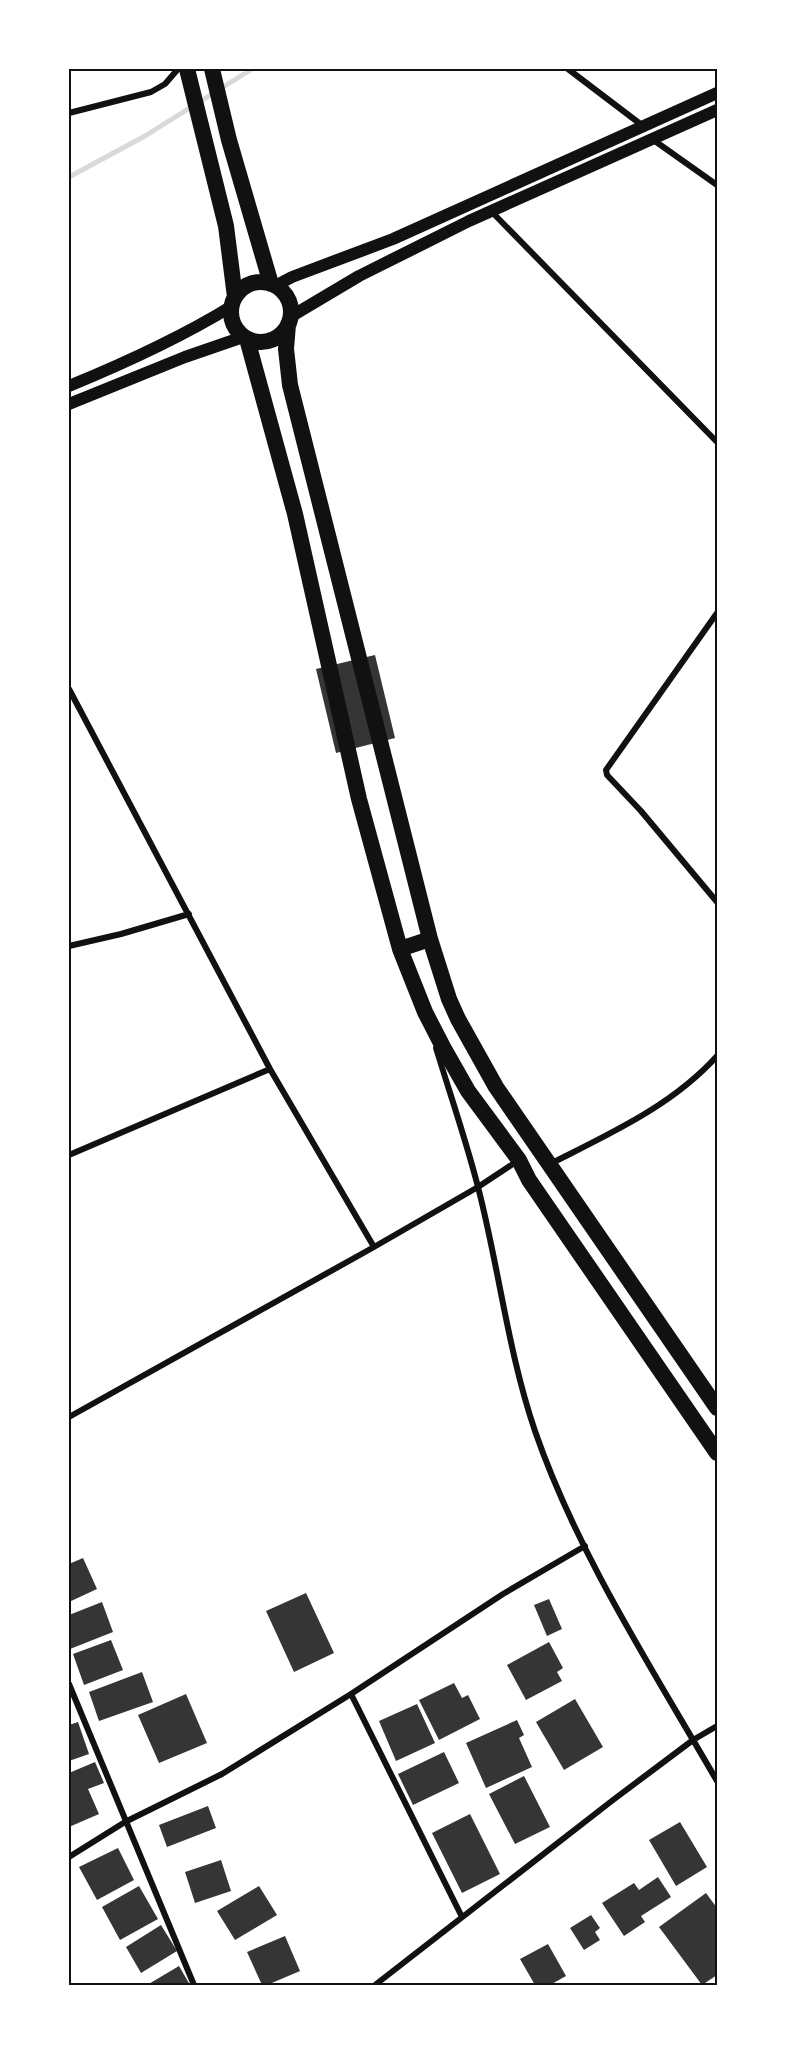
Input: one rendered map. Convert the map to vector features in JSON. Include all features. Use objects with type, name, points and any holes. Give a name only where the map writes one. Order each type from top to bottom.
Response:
[{"type":"highway","points":[[187,69],[226,226],[233,323],[245,338],[295,514],[358,799],[400,949],[425,1012],[468,1091],[519,1161],[529,1180],[717,1453]]},
{"type":"highway","points":[[212,69],[230,140],[273,285],[286,296],[289,302],[286,349],[290,385],[430,939],[449,999],[467,1037],[496,1088],[717,1408]]},
{"type":"highway","points":[[233,301],[240,290],[255,283],[273,285]]},
{"type":"highway","points":[[245,338],[256,342],[276,339],[283,333],[289,321]]},
{"type":"highway","points":[[400,949],[430,939]]},
{"type":"main road","points":[[273,285],[393,239],[717,93]]},
{"type":"main road","points":[[289,321],[359,276],[490,211],[717,110]]},
{"type":"main road","points":[[69,386],[143,354],[207,321],[233,301]]},
{"type":"main road","points":[[69,404],[185,357],[245,338]]},
{"type":"street","points":[[69,113],[151,92],[165,84],[178,69]]},
{"type":"street","points":[[568,69],[644,126]]},
{"type":"street","points":[[652,139],[717,185]]},
{"type":"street","points":[[490,211],[717,442]]},
{"type":"street","points":[[717,613],[606,770],[607,775],[641,811],[717,902]]},
{"type":"street","points":[[69,689],[270,1069],[374,1247]]},
{"type":"street","points":[[69,946],[121,934],[189,914]]},
{"type":"street","points":[[425,1012],[478,1187],[512,1345],[535,1430],[561,1498],[585,1546],[645,1659],[717,1781]]},
{"type":"street","points":[[548,1164],[663,1103],[701,1074],[717,1056]]},
{"type":"street","points":[[69,1155],[270,1069]]},
{"type":"street","points":[[69,1417],[374,1247],[519,1161]]},
{"type":"street","points":[[69,1857],[125,1822],[222,1774],[351,1694],[504,1594],[585,1546]]},
{"type":"street","points":[[69,1684],[194,1985]]},
{"type":"street","points":[[351,1694],[462,1917]]},
{"type":"street","points":[[375,1985],[693,1740],[717,1726]]},
{"type":"building","points":[[375,655],[395,738],[336,753],[316,669]]},
{"type":"building","points":[[83,1558],[97,1589],[69,1602],[69,1564]]},
{"type":"building","points":[[306,1593],[334,1653],[294,1672],[266,1611]]},
{"type":"building","points":[[549,1599],[562,1629],[547,1636],[534,1605]]},
{"type":"building","points":[[102,1602],[113,1632],[70,1649],[69,1615]]},
{"type":"building","points":[[111,1640],[123,1670],[84,1685],[73,1654]]},
{"type":"building","points":[[549,1642],[563,1668],[557,1672],[562,1681],[526,1700],[507,1665]]},
{"type":"building","points":[[142,1672],[153,1702],[99,1721],[89,1692]]},
{"type":"building","points":[[454,1683],[462,1698],[468,1695],[480,1719],[439,1740],[419,1700]]},
{"type":"building","points":[[186,1694],[207,1743],[159,1763],[138,1715]]},
{"type":"building","points":[[575,1699],[603,1747],[564,1770],[536,1722]]},
{"type":"building","points":[[417,1704],[435,1743],[396,1761],[379,1721]]},
{"type":"building","points":[[517,1720],[524,1735],[519,1738],[532,1767],[486,1788],[466,1743]]},
{"type":"building","points":[[78,1722],[89,1754],[69,1761],[69,1725]]},
{"type":"building","points":[[444,1752],[459,1783],[413,1805],[398,1774]]},
{"type":"building","points":[[95,1762],[104,1783],[88,1789],[99,1814],[69,1827],[69,1773]]},
{"type":"building","points":[[524,1776],[550,1827],[515,1844],[489,1794]]},
{"type":"building","points":[[208,1806],[216,1828],[167,1847],[159,1825]]},
{"type":"building","points":[[470,1814],[500,1874],[462,1893],[432,1833]]},
{"type":"building","points":[[680,1822],[707,1867],[676,1886],[649,1840]]},
{"type":"building","points":[[118,1848],[134,1880],[97,1900],[79,1867]]},
{"type":"building","points":[[221,1860],[231,1891],[195,1903],[185,1872]]},
{"type":"building","points":[[658,1877],[671,1897],[641,1916],[645,1922],[624,1936],[602,1903],[634,1883],[639,1890]]},
{"type":"building","points":[[139,1886],[158,1919],[120,1940],[102,1907]]},
{"type":"building","points":[[259,1886],[277,1915],[235,1940],[217,1911]]},
{"type":"building","points":[[706,1893],[717,1908],[717,1975],[702,1985],[659,1927]]},
{"type":"building","points":[[591,1915],[600,1928],[595,1932],[600,1940],[584,1950],[570,1928]]},
{"type":"building","points":[[161,1925],[177,1951],[141,1973],[126,1947]]},
{"type":"building","points":[[285,1936],[300,1971],[262,1985],[247,1952]]},
{"type":"building","points":[[548,1944],[566,1976],[550,1985],[535,1985],[520,1959]]},
{"type":"building","points":[[179,1966],[190,1985],[147,1985]]},
{"type":"waterway","points":[[69,177],[145,136],[252,69]]}]
